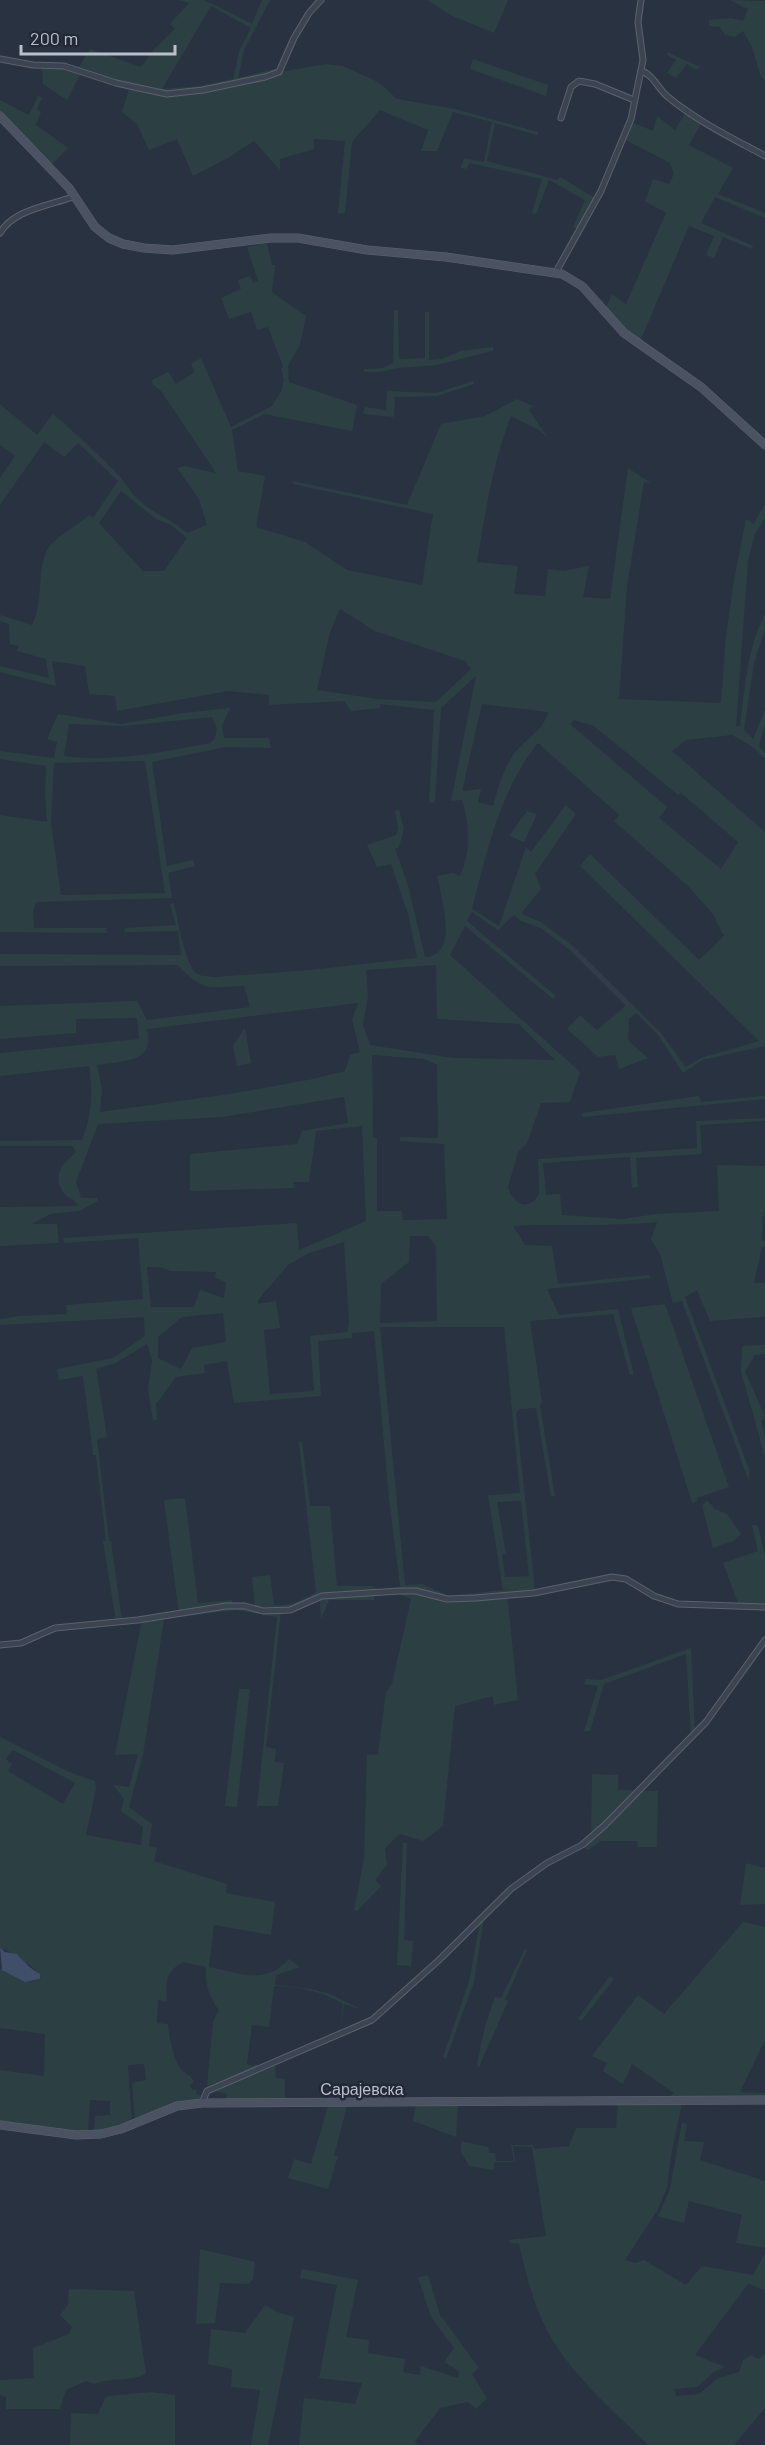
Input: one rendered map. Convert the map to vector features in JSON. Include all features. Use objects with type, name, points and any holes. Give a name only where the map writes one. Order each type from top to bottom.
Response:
[{"type":"street","points":[[0,59],[33,65],[64,66],[116,83],[155,92],[203,90],[279,72],[294,38],[309,13],[321,0]]},
{"type":"street","points":[[556,272],[604,184],[631,119],[643,60],[638,22],[641,0]]},
{"type":"street","points":[[641,71],[649,75],[663,93],[677,103],[733,140],[765,156]]},
{"type":"street","points":[[561,118],[571,87],[579,81],[595,84],[634,100]]},
{"type":"street","points":[[0,116],[56,173],[102,233],[116,242],[144,248],[184,250],[271,238],[298,238],[367,250],[556,272],[582,286],[624,333],[701,387],[765,445]]},
{"type":"street","points":[[0,233],[6,224],[18,216],[75,196]]},
{"type":"street","points":[[0,1645],[21,1643],[55,1628],[138,1620],[226,1606],[244,1606],[263,1611],[290,1610],[322,1596],[399,1591],[416,1591],[447,1599],[476,1598],[534,1593],[612,1577],[626,1579],[654,1596],[678,1604],[765,1607]]},
{"type":"street","points":[[202,2103],[207,2091],[367,2024],[407,1986],[439,1960],[511,1888],[547,1863],[582,1845],[605,1825],[706,1722],[765,1640]]},
{"type":"street","name":"Сарајевска","points":[[0,2125],[76,2135],[101,2134],[121,2129],[170,2108],[202,2103],[765,2100]]},
{"type":"green space","points":[[179,0],[204,0],[252,24],[262,0],[270,0],[244,50],[238,78],[277,68],[303,16],[314,0],[320,0],[308,14],[280,72],[326,64],[343,66],[378,82],[397,99],[455,109],[538,132],[537,135],[495,123],[487,161],[558,180],[560,177],[595,198],[578,229],[573,227],[585,200],[549,180],[536,214],[532,213],[542,179],[470,163],[466,169],[461,168],[464,158],[484,162],[492,122],[453,112],[437,151],[421,151],[428,130],[380,110],[352,142],[345,213],[338,214],[345,141],[314,139],[314,149],[280,159],[280,170],[254,141],[228,158],[193,176],[177,139],[149,150],[137,124],[122,112],[129,89],[161,94],[77,70],[90,49],[141,67],[154,49],[175,29],[170,24],[189,3]],"holes":[[[211,6],[251,28],[240,49],[233,79],[200,86],[162,89]]]},
{"type":"green space","points":[[428,0],[508,0],[494,33],[450,15]]},
{"type":"green space","points":[[730,0],[765,1],[765,80],[761,77],[752,47],[743,31],[735,37],[725,35],[720,27],[709,26],[709,20],[731,18],[743,21],[748,9]]},
{"type":"green space","points":[[667,52],[700,67],[696,70],[687,64],[676,78],[667,73],[676,60],[667,55]]},
{"type":"green space","points":[[473,59],[548,85],[546,96],[470,69]]},
{"type":"green space","points":[[42,68],[81,73],[67,100],[43,84]]},
{"type":"green space","points":[[38,96],[42,98],[37,109],[41,112],[36,125],[68,148],[51,165],[0,115],[0,100],[29,115]]},
{"type":"green space","points":[[686,112],[701,124],[689,145],[733,168],[718,194],[765,213],[765,218],[715,197],[701,223],[753,246],[752,249],[723,237],[714,258],[706,255],[714,236],[689,226],[639,344],[604,311],[612,294],[626,304],[666,213],[645,201],[653,179],[669,184],[674,174],[670,163],[624,139],[631,122],[653,131],[657,116],[675,130]]},
{"type":"green space","points":[[267,243],[272,265],[275,265],[272,292],[306,316],[300,345],[288,366],[289,382],[357,405],[352,431],[264,414],[232,430],[238,471],[265,476],[256,527],[305,542],[347,570],[422,585],[433,514],[293,484],[292,481],[407,505],[441,424],[485,416],[517,399],[533,406],[529,410],[548,438],[539,430],[511,416],[494,469],[477,562],[518,566],[514,594],[545,596],[548,569],[564,571],[589,566],[583,597],[610,599],[628,468],[651,483],[644,482],[627,587],[619,699],[721,703],[726,636],[746,519],[754,524],[765,503],[765,517],[755,534],[748,561],[736,726],[740,726],[750,654],[765,614],[765,628],[754,663],[744,730],[753,739],[765,710],[765,724],[759,746],[765,753],[765,758],[750,745],[732,735],[686,740],[672,751],[765,832],[765,1046],[702,1060],[683,1073],[658,1035],[636,1013],[629,1019],[628,1040],[648,1058],[619,1069],[615,1055],[598,1057],[567,1029],[580,1015],[597,1030],[626,1006],[571,951],[541,928],[521,921],[514,915],[498,930],[472,912],[467,921],[556,996],[553,999],[465,926],[450,955],[580,1072],[570,1102],[541,1103],[527,1143],[518,1152],[508,1187],[517,1202],[531,1203],[539,1194],[538,1159],[697,1148],[696,1121],[765,1118],[765,1121],[700,1125],[702,1154],[636,1158],[638,1187],[632,1188],[630,1157],[543,1163],[546,1195],[560,1194],[562,1215],[623,1219],[656,1214],[719,1211],[717,1165],[765,1166],[765,1214],[763,1215],[762,1240],[765,1241],[765,1247],[762,1247],[754,1283],[765,1283],[765,1317],[710,1321],[697,1290],[685,1297],[749,1469],[749,1481],[682,1301],[673,1303],[660,1254],[651,1239],[657,1222],[513,1226],[525,1245],[552,1246],[558,1284],[649,1275],[651,1278],[547,1289],[559,1315],[618,1309],[634,1375],[630,1375],[613,1314],[530,1321],[542,1402],[540,1406],[555,1496],[551,1496],[536,1408],[519,1409],[516,1414],[535,1590],[507,1593],[518,1700],[494,1705],[493,1696],[455,1706],[443,1826],[423,1841],[400,1834],[385,1848],[387,1865],[375,1880],[381,1886],[357,1911],[354,1910],[364,1859],[367,1755],[378,1754],[386,1692],[392,1684],[411,1599],[397,1593],[401,1592],[389,1499],[374,1331],[352,1333],[352,1338],[318,1341],[321,1396],[234,1403],[227,1361],[204,1365],[205,1373],[176,1377],[156,1404],[157,1420],[153,1421],[148,1389],[152,1361],[147,1344],[116,1363],[96,1369],[107,1437],[97,1439],[109,1541],[111,1541],[122,1620],[116,1622],[103,1541],[106,1541],[96,1455],[93,1455],[83,1376],[59,1380],[57,1369],[113,1358],[145,1336],[144,1317],[0,1325],[0,1319],[67,1314],[66,1305],[143,1299],[138,1238],[64,1243],[63,1238],[297,1223],[299,1250],[366,1221],[362,1126],[316,1131],[309,1182],[293,1182],[294,1188],[190,1191],[190,1154],[297,1144],[302,1131],[348,1123],[344,1097],[222,1117],[98,1124],[76,1182],[81,1198],[97,1198],[98,1201],[79,1211],[50,1214],[32,1224],[57,1224],[59,1243],[0,1246],[0,1207],[78,1206],[62,1190],[58,1178],[65,1162],[76,1153],[73,1146],[0,1146],[0,1141],[82,1140],[90,1113],[91,1085],[89,1066],[0,1076],[0,1053],[139,1039],[137,1018],[76,1019],[76,1033],[0,1039],[0,1006],[137,1001],[147,1020],[250,1007],[244,986],[207,986],[194,980],[178,965],[0,966],[0,954],[181,955],[178,931],[124,932],[125,928],[176,925],[170,904],[174,903],[188,959],[196,973],[203,976],[310,970],[417,958],[409,917],[391,864],[377,867],[367,845],[396,835],[398,828],[395,811],[399,810],[404,829],[399,847],[395,849],[408,885],[425,957],[436,954],[442,947],[445,936],[446,924],[437,876],[452,873],[460,876],[464,867],[468,848],[465,809],[462,800],[451,801],[476,676],[441,708],[435,802],[429,803],[434,710],[380,704],[380,708],[351,711],[344,701],[269,705],[269,695],[228,691],[117,711],[115,696],[89,694],[85,666],[52,661],[56,686],[0,672],[0,666],[49,678],[46,659],[17,651],[19,646],[10,644],[9,624],[0,621],[0,615],[32,625],[38,606],[42,565],[49,547],[89,515],[93,518],[118,481],[78,443],[64,457],[44,442],[0,505],[0,478],[15,456],[0,445],[0,404],[37,435],[53,414],[105,461],[136,497],[150,509],[187,533],[207,525],[199,499],[177,468],[184,466],[216,473],[161,391],[153,385],[152,380],[168,372],[176,384],[195,372],[191,364],[201,358],[231,427],[271,407],[281,392],[284,379],[281,369],[283,366],[268,327],[257,330],[251,312],[229,319],[221,298],[241,289],[238,280],[250,276],[253,283],[258,281],[247,247]],"holes":[[[121,491],[156,519],[171,525],[187,538],[164,571],[143,571],[99,523]],[[340,609],[375,631],[465,661],[471,669],[433,702],[377,699],[317,690],[330,632]],[[482,704],[548,712],[543,724],[510,760],[501,779],[493,806],[478,802],[481,789],[462,791]],[[574,720],[594,726],[678,795],[681,793],[738,842],[721,869],[659,818],[667,807],[570,724]],[[538,743],[619,815],[614,821],[688,886],[713,914],[725,935],[699,960],[590,854],[580,866],[759,1041],[701,1058],[686,1067],[660,1032],[573,946],[541,922],[524,915],[522,912],[541,889],[535,874],[576,814],[566,805],[531,852],[526,847],[499,926],[472,909],[489,843],[504,801],[525,761]],[[436,965],[437,1019],[519,1024],[555,1060],[453,1058],[370,1045],[363,1025],[368,996],[366,970]],[[358,1003],[352,1019],[360,1052],[350,1055],[345,1071],[230,1094],[100,1112],[102,1089],[97,1065],[141,1055],[146,1050],[147,1029]],[[372,1055],[425,1059],[437,1065],[438,1138],[400,1137],[400,1141],[444,1144],[447,1219],[403,1220],[402,1211],[377,1211],[377,1138],[373,1137]],[[410,1236],[428,1236],[436,1246],[437,1321],[380,1323],[381,1284],[409,1262]],[[344,1242],[349,1322],[347,1332],[310,1336],[314,1391],[270,1394],[264,1330],[280,1328],[276,1301],[258,1304],[258,1300],[288,1265],[309,1253]],[[147,1267],[160,1267],[171,1271],[216,1272],[215,1278],[226,1282],[224,1298],[200,1290],[194,1307],[151,1307]],[[223,1313],[226,1342],[192,1348],[181,1369],[158,1358],[158,1337],[182,1317]],[[380,1327],[504,1327],[520,1493],[488,1495],[503,1590],[449,1596],[422,1584],[405,1585]],[[521,1501],[529,1576],[505,1577],[502,1554],[506,1554],[497,1502]]]},
{"type":"green space","points":[[394,310],[398,310],[399,359],[425,358],[425,312],[429,312],[429,360],[442,359],[461,351],[493,347],[493,351],[436,365],[364,372],[364,369],[383,368],[393,363]]},
{"type":"green space","points":[[473,381],[474,384],[437,396],[395,397],[394,417],[363,414],[365,407],[386,410],[387,391],[436,393]]},
{"type":"green space","points":[[230,708],[222,726],[224,738],[269,738],[271,748],[226,747],[152,762],[167,866],[193,860],[195,866],[168,873],[172,898],[36,902],[33,912],[34,928],[106,928],[107,933],[0,932],[0,815],[47,822],[46,766],[0,759],[0,751],[54,758],[57,742],[47,739],[58,714],[121,724],[183,713]],"holes":[[[212,717],[217,729],[215,738],[210,743],[119,757],[64,756],[69,724],[124,726]],[[145,761],[165,893],[61,895],[51,822],[54,763]]]},
{"type":"green space","points":[[527,811],[537,814],[524,842],[509,836]]},
{"type":"green space","points":[[245,1028],[251,1063],[237,1066],[233,1045]]},
{"type":"green space","points":[[699,1096],[701,1102],[765,1096],[765,1099],[583,1117],[582,1113]]},
{"type":"green space","points":[[665,1304],[729,1487],[697,1498],[698,1501],[692,1503],[631,1308]]},
{"type":"green space","points":[[765,1345],[765,1354],[755,1355],[745,1372],[765,1416],[761,1421],[765,1438],[765,1457],[741,1371],[742,1346]]},
{"type":"green space","points":[[299,1442],[302,1442],[310,1506],[330,1506],[337,1586],[372,1586],[384,1592],[374,1595],[374,1600],[329,1600],[321,1619],[320,1601],[311,1600],[281,1612],[266,1747],[276,1749],[275,1762],[284,1763],[278,1806],[257,1806],[277,1617],[236,1610],[164,1619],[143,1755],[129,1807],[152,1824],[149,1846],[157,1848],[154,1861],[227,1884],[226,1893],[275,1902],[271,1935],[214,1925],[209,1967],[241,1974],[261,1975],[280,1967],[289,1959],[300,1967],[276,1975],[275,1985],[311,1989],[330,1994],[360,2009],[344,2004],[339,2035],[343,2004],[310,1990],[274,1986],[269,2027],[252,2025],[247,2064],[263,2066],[207,2086],[213,2022],[219,2010],[208,1990],[206,1967],[183,1962],[169,1974],[166,1989],[167,2002],[158,2000],[157,2023],[168,2024],[175,2059],[180,2068],[193,2080],[194,2082],[190,2085],[192,2090],[197,2090],[196,2094],[201,2095],[199,2101],[135,2121],[132,2083],[146,2080],[144,2064],[128,2065],[132,2122],[94,2133],[95,2116],[110,2115],[110,2101],[90,2100],[88,2133],[0,2122],[0,2070],[44,2076],[45,2034],[0,2028],[0,1968],[27,1982],[39,1980],[41,1976],[30,1965],[22,1962],[20,1957],[0,1947],[0,1737],[69,1772],[95,1781],[96,1789],[86,1835],[141,1845],[143,1827],[121,1811],[124,1799],[113,1785],[129,1787],[138,1754],[115,1755],[142,1620],[179,1614],[164,1500],[185,1498],[198,1603],[232,1600],[232,1605],[255,1607],[252,1577],[270,1575],[274,1605],[296,1602],[316,1592]],"holes":[[[13,1750],[75,1783],[63,1804],[8,1771],[12,1764],[6,1759]]]},
{"type":"green space","points":[[707,1500],[715,1509],[727,1514],[741,1534],[733,1541],[713,1548],[702,1506]]},
{"type":"green space","points":[[752,1525],[758,1526],[765,1556],[765,1606],[739,1605],[723,1563],[758,1551]]},
{"type":"green space","points":[[691,1648],[695,1734],[691,1737],[686,1654],[604,1684],[590,1731],[584,1731],[598,1686],[584,1684],[586,1679],[601,1680]]},
{"type":"green space","points":[[239,1689],[250,1689],[237,1807],[225,1806]]},
{"type":"green space","points":[[592,1774],[618,1775],[618,1790],[658,1791],[657,1847],[638,1847],[637,1841],[601,1841],[588,1850],[581,1844],[591,1836]]},
{"type":"green space","points":[[403,1843],[407,1843],[404,1940],[413,1941],[411,1966],[397,1965]]},
{"type":"green space","points":[[746,1863],[765,1868],[765,1904],[740,1905]]},
{"type":"green space","points":[[484,1917],[474,1982],[446,2058],[443,2057],[469,1982],[480,1922]]},
{"type":"green space","points":[[743,1922],[765,1927],[765,2040],[740,2092],[765,2093],[765,2097],[667,2098],[674,2093],[632,2064],[623,2084],[603,2071],[607,2063],[592,2056],[638,1995],[664,2014]]},
{"type":"green space","points":[[525,1949],[527,1950],[505,2000],[508,2001],[479,2067],[477,2064],[485,2026],[495,1997],[501,1998]]},
{"type":"green space","points":[[610,1976],[614,1979],[581,2021],[578,2018]]},
{"type":"green space","points":[[275,2065],[276,2078],[285,2079],[285,2100],[225,2101],[227,2094],[216,2091],[217,2088]]},
{"type":"green space","points":[[682,2103],[667,2188],[657,2211],[625,2260],[635,2263],[644,2260],[686,2285],[702,2266],[753,2275],[765,2253],[765,2290],[748,2284],[695,2355],[725,2367],[714,2372],[697,2387],[675,2389],[676,2396],[699,2394],[718,2378],[739,2372],[743,2360],[751,2355],[758,2359],[765,2354],[765,2408],[734,2445],[648,2445],[594,2392],[569,2363],[548,2332],[534,2300],[519,2244],[510,2243],[509,2240],[546,2236],[532,2147],[513,2146],[515,2162],[494,2162],[494,2170],[469,2166],[461,2152],[461,2141],[488,2147],[489,2153],[495,2153],[496,2161],[514,2161],[511,2145],[533,2145],[534,2149],[569,2146],[576,2128],[616,2128],[618,2104]]},
{"type":"green space","points":[[416,2105],[458,2105],[456,2137],[413,2121]]},
{"type":"green space","points":[[328,2106],[347,2106],[334,2156],[338,2156],[328,2189],[288,2178],[294,2159],[311,2164]]},
{"type":"green space","points":[[682,2122],[687,2124],[684,2141],[704,2142],[700,2160],[765,2181],[765,2248],[736,2243],[742,2215],[689,2201],[684,2223],[658,2216],[670,2189]]},
{"type":"green space","points":[[200,2249],[255,2262],[253,2279],[249,2284],[220,2283],[215,2323],[196,2324]]},
{"type":"green space","points":[[302,2269],[358,2280],[346,2337],[369,2340],[368,2353],[405,2359],[403,2372],[420,2375],[421,2366],[458,2378],[459,2371],[444,2362],[454,2348],[431,2317],[418,2277],[428,2275],[440,2315],[479,2368],[472,2374],[487,2398],[476,2409],[468,2402],[440,2408],[415,2441],[418,2445],[299,2445],[304,2398],[355,2404],[362,2383],[319,2378],[337,2285],[300,2278]]},
{"type":"green space","points":[[69,2289],[134,2291],[146,2374],[94,2384],[86,2381],[66,2390],[60,2409],[6,2409],[6,2397],[0,2395],[0,2380],[34,2378],[33,2348],[69,2334],[72,2327],[60,2315],[68,2305]]},
{"type":"green space","points":[[265,2305],[277,2312],[294,2317],[268,2445],[251,2445],[260,2390],[231,2387],[232,2369],[208,2364],[211,2329],[245,2333]]},
{"type":"green space","points":[[151,2392],[175,2395],[175,2445],[70,2445],[71,2413],[98,2414],[105,2398],[109,2396]]},
{"type":"water","points":[[0,1947],[5,1952],[17,1954],[40,1974],[40,1979],[25,1982],[2,1970]]}]
